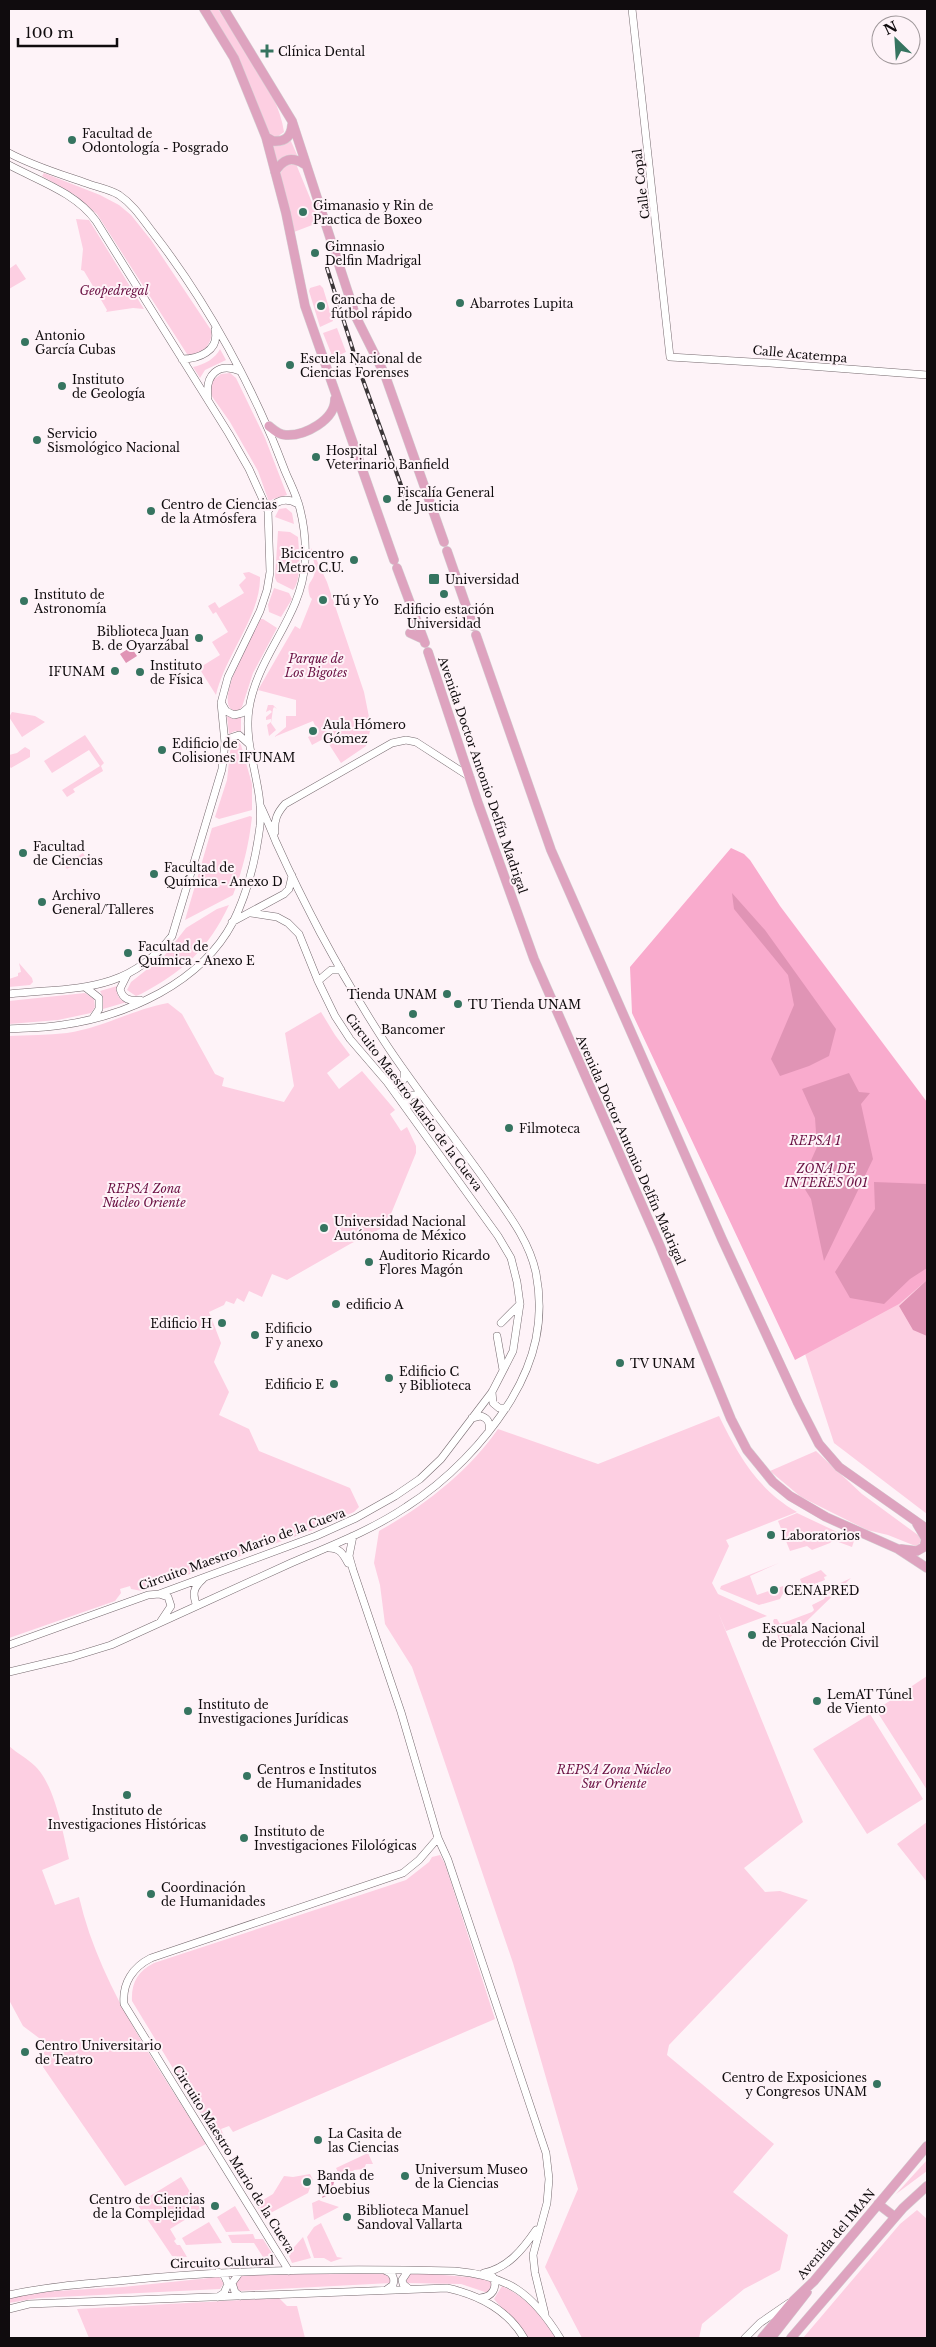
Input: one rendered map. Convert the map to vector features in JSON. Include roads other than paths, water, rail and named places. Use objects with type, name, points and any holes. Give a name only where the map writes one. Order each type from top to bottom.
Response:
[{"type":"main road","name":"Avenida Doctor Antonio Delfín Madrigal","points":[[204,9],[234,58],[266,136],[286,213],[305,306],[534,958],[660,1246],[730,1419],[748,1450],[773,1482],[790,1496],[826,1517],[898,1549],[927,1568]]},
{"type":"main road","points":[[224,9],[292,121],[304,164],[356,317],[385,375],[551,850],[714,1221],[798,1404],[819,1444],[839,1466],[927,1529]]},
{"type":"main road","points":[[266,136],[273,142],[284,140],[291,133],[292,121]]},
{"type":"main road","points":[[275,172],[279,165],[287,159],[297,159],[304,164]]},
{"type":"main road","points":[[268,426],[279,434],[286,435],[296,434],[314,426],[328,416],[333,409],[334,393]]},
{"type":"main road","points":[[410,633],[425,644]]},
{"type":"main road","points":[[898,1549],[917,1551],[924,1547],[924,1535],[915,1521]]},
{"type":"main road","name":"Avenida del IMAN","points":[[762,2338],[794,2300],[814,2282],[927,2146]]},
{"type":"main road","points":[[791,2338],[911,2199],[927,2186]]},
{"type":"main road","points":[[878,2204],[895,2217]]},
{"type":"main road","points":[[771,2338],[800,2303],[814,2282]]},
{"type":"street","name":"Calle Copal","points":[[632,9],[670,357]]},
{"type":"street","points":[[9,153],[118,194],[135,208],[176,262],[240,371],[268,426],[298,504],[305,549],[302,586],[296,606],[262,666],[249,707],[248,726],[259,784],[260,825],[250,875],[232,922],[208,956],[191,972],[146,1000],[94,1018],[65,1025],[9,1029]]},
{"type":"street","points":[[9,165],[75,200],[87,209],[208,398],[249,469],[268,511],[270,572],[267,590],[260,611],[228,677],[221,703],[225,742],[220,781],[173,933],[157,954],[127,976],[107,983],[85,987],[9,994]]},
{"type":"street","points":[[34,179],[40,166]]},
{"type":"street","points":[[182,359],[202,355],[211,348],[216,342],[214,327]]},
{"type":"street","name":"Calle Acatempa","points":[[670,357],[927,375]]},
{"type":"street","points":[[208,398],[206,385],[210,377],[218,370],[227,368],[240,371]]},
{"type":"street","points":[[268,511],[273,504],[283,500],[292,500],[298,504]]},
{"type":"street","points":[[221,703],[226,711],[234,715],[249,707]]},
{"type":"street","points":[[225,742],[239,735],[248,741],[251,749]]},
{"type":"street","name":"Circuito Maestro Mario de la Cueva","points":[[275,840],[274,823],[278,812],[286,804],[392,743],[406,740],[416,742],[470,777]]},
{"type":"street","name":"Circuito Maestro Mario de la Cueva","points":[[9,1672],[72,1657],[111,1645],[385,1520],[429,1490],[451,1472],[489,1432],[525,1377],[538,1334],[539,1312],[536,1272],[524,1241],[510,1216],[404,1072],[341,970],[292,875],[260,805]]},
{"type":"street","points":[[232,922],[284,894],[288,889],[292,875]]},
{"type":"street","name":"Circuito Maestro Mario de la Cueva","points":[[9,1644],[148,1595],[159,1594],[316,1536],[366,1513],[420,1479],[441,1458],[492,1392],[514,1351],[520,1304],[511,1258],[498,1236],[407,1108],[350,1039],[335,1016],[318,981],[304,943],[288,923],[277,917],[251,912]]},
{"type":"street","points":[[318,981],[331,970],[341,970]]},
{"type":"street","points":[[127,976],[120,989],[125,998],[146,1000]]},
{"type":"street","points":[[85,987],[99,998],[99,1009],[94,1018]]},
{"type":"street","points":[[387,1082],[393,1085],[400,1084],[404,1078],[404,1072]]},
{"type":"street","points":[[407,1108],[408,1099],[411,1095],[421,1095]]},
{"type":"street","points":[[501,1323],[520,1304]]},
{"type":"street","points":[[497,1336],[503,1370]]},
{"type":"street","points":[[492,1392],[493,1403],[499,1408],[506,1408]]},
{"type":"street","points":[[472,1419],[480,1416],[486,1418],[490,1424],[489,1432]]},
{"type":"street","name":"Circuito Maestro Mario de la Cueva","points":[[290,2271],[124,2004],[124,1988],[134,1970],[151,1958],[384,1882],[403,1874],[429,1850],[438,1838],[401,1712],[352,1570],[349,1556],[353,1536]]},
{"type":"street","name":"Circuito Maestro Mario de la Cueva","points":[[326,1548],[336,1548],[341,1551],[352,1570]]},
{"type":"street","points":[[197,1606],[193,1593],[198,1583],[206,1576]]},
{"type":"street","points":[[159,1594],[168,1597],[171,1606],[159,1623]]},
{"type":"street","points":[[438,1838],[448,1860],[546,2153],[549,2179],[547,2203],[540,2223],[533,2256],[545,2314]]},
{"type":"street","points":[[429,1850],[441,1853],[448,1860]]},
{"type":"street","points":[[483,2274],[494,2271],[511,2260],[540,2223]]},
{"type":"street","points":[[386,2271],[392,2275],[394,2280],[391,2287],[386,2290]]},
{"type":"street","points":[[408,2271],[402,2280],[403,2284],[409,2288]]},
{"type":"street","name":"Circuito Cultural","points":[[9,2295],[53,2287],[175,2274],[218,2272],[408,2271],[483,2274],[514,2287],[535,2302],[560,2338]]},
{"type":"street","points":[[215,2297],[222,2295],[228,2287],[226,2278],[218,2272]]},
{"type":"street","points":[[240,2272],[232,2283],[235,2292],[240,2296]]},
{"type":"street","points":[[480,2298],[486,2297],[493,2292],[495,2283],[493,2277]]},
{"type":"street","points":[[9,2309],[29,2304],[447,2288],[480,2298],[511,2320],[524,2338]]},
{"type":"street","points":[[745,2338],[760,2323],[794,2300]]},
{"type":"railway","points":[[327,268],[359,369],[406,499]]},
{"type":"place","name":"Clínica Dental","points":[[267,51]]},
{"type":"place","name":"Facultad de Odontología - Posgrado","points":[[72,140]]},
{"type":"place","name":"Gimanasio y Rin de Practica de Boxeo","points":[[303,212]]},
{"type":"place","name":"Gimnasio Delfin Madrigal","points":[[315,253]]},
{"type":"place","name":"Abarrotes Lupita","points":[[460,303]]},
{"type":"place","name":"Cancha de fútbol rápido","points":[[321,306]]},
{"type":"place","name":"Antonio García Cubas","points":[[25,342]]},
{"type":"place","name":"Escuela Nacional de Ciencias Forenses","points":[[290,365]]},
{"type":"place","name":"Instituto de Geología","points":[[62,386]]},
{"type":"place","name":"Servicio Sismológico Nacional","points":[[37,440]]},
{"type":"place","name":"Hospital Veterinario Banfield","points":[[316,457]]},
{"type":"place","name":"Fiscalía General de Justicia","points":[[387,499]]},
{"type":"place","name":"Centro de Ciencias de la Atmósfera","points":[[151,511]]},
{"type":"place","name":"Bicicentro Metro C.U.","points":[[354,560]]},
{"type":"place","name":"Universidad","points":[[434,579]]},
{"type":"place","name":"Edificio estación Universidad","points":[[444,594]]},
{"type":"place","name":"Tú y Yo","points":[[323,600]]},
{"type":"place","name":"Instituto de Astronomía","points":[[24,601]]},
{"type":"place","name":"Biblioteca Juan B. de Oyarzábal","points":[[199,638]]},
{"type":"place","name":"IFUNAM","points":[[115,671]]},
{"type":"place","name":"Instituto de Física","points":[[140,672]]},
{"type":"place","name":"Aula Hómero Gómez","points":[[313,731]]},
{"type":"place","name":"Edificio de Colisiones IFUNAM","points":[[162,750]]},
{"type":"place","name":"Facultad de Ciencias","points":[[23,853]]},
{"type":"place","name":"Facultad de Química - Anexo D","points":[[154,874]]},
{"type":"place","name":"Archivo General/Talleres","points":[[42,902]]},
{"type":"place","name":"Facultad de Química - Anexo E","points":[[128,953]]},
{"type":"place","name":"Tienda UNAM","points":[[447,994]]},
{"type":"place","name":"TU Tienda UNAM","points":[[458,1004]]},
{"type":"place","name":"Bancomer","points":[[413,1014]]},
{"type":"place","name":"Filmoteca","points":[[509,1128]]},
{"type":"place","name":"Universidad Nacional Autónoma de México","points":[[324,1228]]},
{"type":"place","name":"Auditorio Ricardo Flores Magón","points":[[369,1262]]},
{"type":"place","name":"edificio A","points":[[336,1304]]},
{"type":"place","name":"Edificio H","points":[[222,1323]]},
{"type":"place","name":"Edificio F y anexo","points":[[255,1335]]},
{"type":"place","name":"TV UNAM","points":[[620,1363]]},
{"type":"place","name":"Edificio C y Biblioteca","points":[[389,1378]]},
{"type":"place","name":"Edificio E","points":[[334,1384]]},
{"type":"place","name":"Laboratorios","points":[[771,1535]]},
{"type":"place","name":"CENAPRED","points":[[774,1590]]},
{"type":"place","name":"Escuala Nacional de Protección Civil","points":[[752,1635]]},
{"type":"place","name":"LemAT Túnel de Viento","points":[[817,1701]]},
{"type":"place","name":"Instituto de Investigaciones Jurídicas","points":[[188,1711]]},
{"type":"place","name":"Centros e Institutos de Humanidades","points":[[247,1776]]},
{"type":"place","name":"Instituto de Investigaciones Históricas","points":[[127,1795]]},
{"type":"place","name":"Instituto de Investigaciones Filológicas","points":[[244,1838]]},
{"type":"place","name":"Coordinación de Humanidades","points":[[151,1894]]},
{"type":"place","name":"Centro Universitario de Teatro","points":[[25,2052]]},
{"type":"place","name":"Centro de Exposiciones y Congresos UNAM","points":[[877,2084]]},
{"type":"place","name":"La Casita de las Ciencias","points":[[318,2140]]},
{"type":"place","name":"Universum Museo de la Ciencias","points":[[405,2176]]},
{"type":"place","name":"Banda de Moebius","points":[[307,2182]]},
{"type":"place","name":"Centro de Ciencias de la Complejidad","points":[[215,2206]]},
{"type":"place","name":"Biblioteca Manuel Sandoval Vallarta","points":[[347,2217]]},
{"type":"park label","name":"Geopedregal","points":[[114,290]]},
{"type":"park label","name":"Parque de Los Bigotes","points":[[316,665]]},
{"type":"park label","name":"REPSA 1","points":[[815,1140]]},
{"type":"park label","name":"ZONA DE INTERES 001","points":[[826,1175]]},
{"type":"park label","name":"REPSA Zona Núcleo Oriente","points":[[144,1195]]},
{"type":"park label","name":"REPSA Zona Núcleo Sur Oriente","points":[[614,1776]]}]
